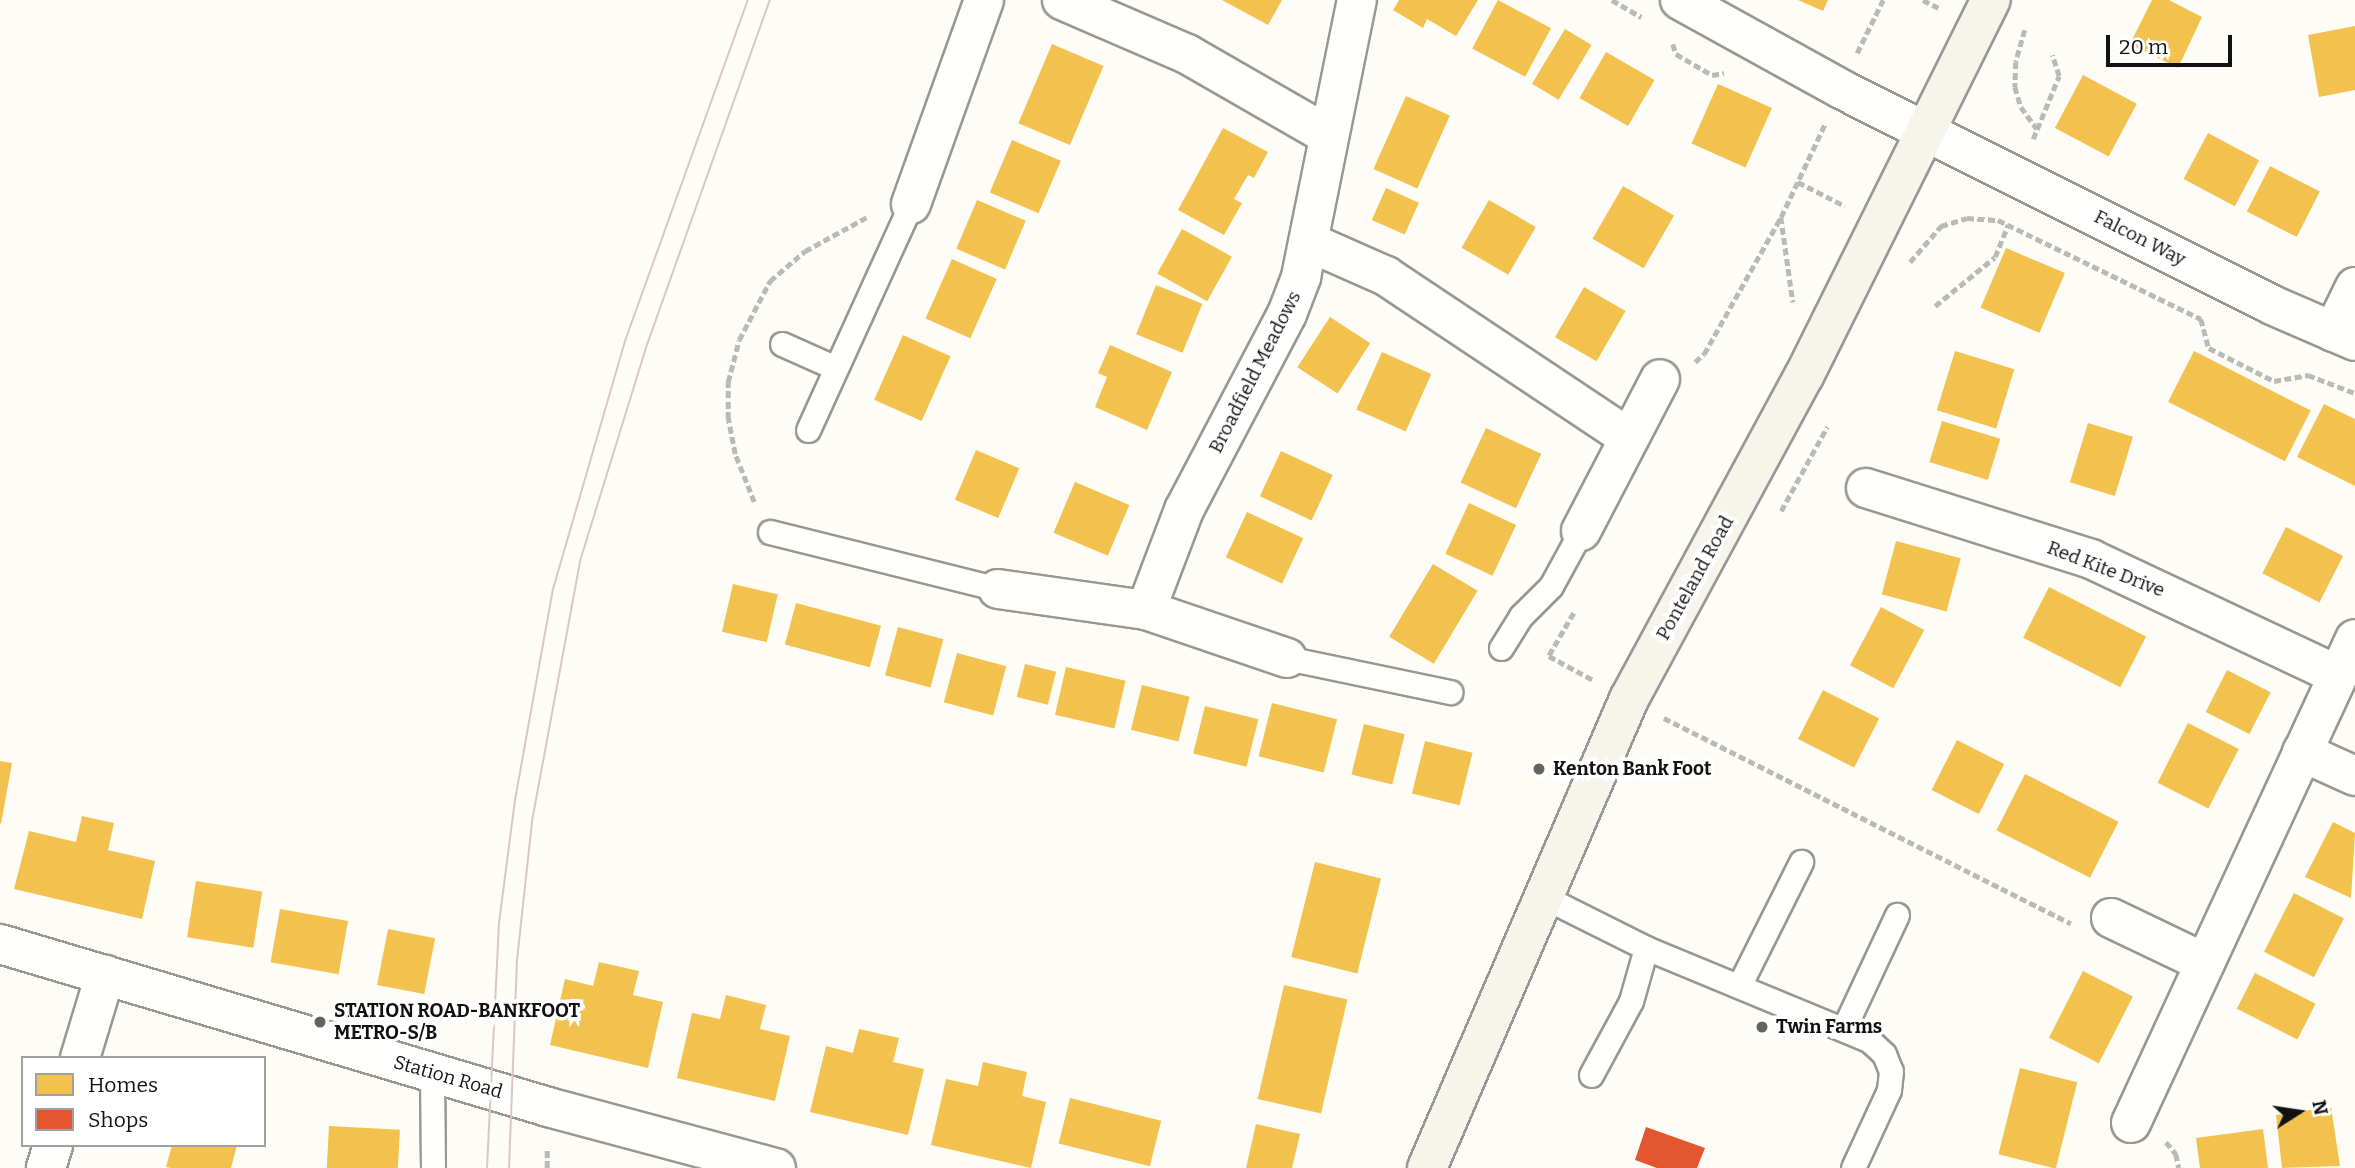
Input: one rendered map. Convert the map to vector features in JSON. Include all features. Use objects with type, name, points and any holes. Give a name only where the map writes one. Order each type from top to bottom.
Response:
[{"type":"main road","name":"Ponteland Road","points":[[1427,1168],[1629,699],[1791,400],[1991,0]]},
{"type":"street","points":[[911,204],[984,0]]},
{"type":"street","points":[[1062,0],[1187,54],[1328,135]]},
{"type":"street","name":"Broadfield Meadows","points":[[1146,610],[1185,510],[1287,314],[1309,242],[1328,135],[1357,0]]},
{"type":"street","name":"Falcon Way","points":[[1680,0],[1926,131],[2344,337]]},
{"type":"street","points":[[1309,242],[1386,276],[1629,438]]},
{"type":"street","points":[[2344,337],[2355,287]]},
{"type":"street","points":[[1581,531],[1660,379]]},
{"type":"street","name":"Red Kite Drive","points":[[1866,488],[2091,559],[2337,675]]},
{"type":"street","points":[[998,589],[1146,610],[1287,658]]},
{"type":"street","points":[[2132,1123],[2355,639]]},
{"type":"street","points":[[2302,752],[2355,776]]},
{"type":"street","points":[[2094,923],[2205,964]]},
{"type":"street","name":"Station Road","points":[[0,944],[432,1073],[776,1168]]},
{"type":"street","points":[[81,1056],[105,975]]},
{"type":"street","points":[[46,1168],[52,1147]]},
{"type":"lane","points":[[807,430],[911,204]]},
{"type":"lane","points":[[782,344],[836,368]]},
{"type":"lane","points":[[1501,648],[1521,616],[1551,586],[1581,531]]},
{"type":"lane","points":[[770,532],[998,589]]},
{"type":"lane","points":[[1287,658],[1450,692]]},
{"type":"lane","points":[[1739,986],[1801,862]]},
{"type":"lane","points":[[1542,896],[1646,948],[1870,1041],[1891,1071],[1889,1090],[1853,1168]]},
{"type":"lane","points":[[1844,1028],[1897,915]]},
{"type":"lane","points":[[1591,1075],[1631,1001],[1646,948]]},
{"type":"lane","points":[[432,1073],[433,1168]]},
{"type":"path","points":[[1855,58],[1883,0]]},
{"type":"path","points":[[2029,18],[2016,62],[2015,87],[2021,107],[2037,130],[2059,76],[2052,55]]},
{"type":"path","points":[[1660,379],[1704,354],[1781,216],[1827,119]]},
{"type":"path","points":[[1781,216],[1794,309]]},
{"type":"path","points":[[1998,220],[2201,319],[2209,348],[2274,381],[2308,375],[2355,393]]},
{"type":"path","points":[[1935,306],[1995,257],[2008,224]]},
{"type":"path","points":[[1577,608],[1549,656],[1629,699]]},
{"type":"path","points":[[1661,717],[2094,923]]},
{"type":"path","points":[[2132,1123],[2171,1146],[2179,1168]]},
{"type":"building: Homes","points":[[1222,0],[1282,0],[1268,25]]},
{"type":"building: Homes","points":[[1399,0],[1478,0],[1456,36],[1427,19],[1423,28],[1393,10]]},
{"type":"building: Homes","points":[[1498,0],[1551,28],[1525,77],[1472,49]]},
{"type":"building: Homes","points":[[1798,0],[1828,0],[1823,11]]},
{"type":"building: Homes","points":[[2152,0],[2169,0],[2202,17],[2178,68],[2130,44]]},
{"type":"building: Homes","points":[[2355,26],[2355,90],[2319,97],[2308,35]]},
{"type":"building: Homes","points":[[1565,29],[1592,45],[1559,100],[1532,84]]},
{"type":"building: Homes","points":[[1052,44],[1104,66],[1070,145],[1018,123]]},
{"type":"building: Homes","points":[[1606,52],[1654,80],[1628,126],[1580,98]]},
{"type":"building: Homes","points":[[2083,75],[2137,104],[2109,157],[2055,128]]},
{"type":"building: Homes","points":[[1718,84],[1772,108],[1745,167],[1692,143]]},
{"type":"building: Homes","points":[[1406,96],[1450,116],[1417,189],[1373,169]]},
{"type":"building: Homes","points":[[1223,128],[1268,152],[1254,178],[1248,175],[1234,199],[1242,203],[1224,235],[1178,210]]},
{"type":"building: Homes","points":[[2208,133],[2259,160],[2235,206],[2184,179]]},
{"type":"building: Homes","points":[[1012,140],[1061,161],[1039,213],[990,192]]},
{"type":"building: Homes","points":[[2270,166],[2320,191],[2297,237],[2247,211]]},
{"type":"building: Homes","points":[[1623,186],[1674,216],[1644,268],[1592,239]]},
{"type":"building: Homes","points":[[1386,188],[1419,203],[1405,235],[1372,220]]},
{"type":"building: Homes","points":[[977,200],[1026,221],[1005,269],[956,249]]},
{"type":"building: Homes","points":[[1489,200],[1536,227],[1508,275],[1462,248]]},
{"type":"building: Homes","points":[[1182,229],[1232,257],[1207,301],[1157,274]]},
{"type":"building: Homes","points":[[2006,248],[2065,273],[2040,333],[1981,308]]},
{"type":"building: Homes","points":[[952,259],[997,279],[970,338],[926,318]]},
{"type":"building: Homes","points":[[1156,285],[1202,304],[1183,353],[1136,334]]},
{"type":"building: Homes","points":[[1584,287],[1626,311],[1597,361],[1555,337]]},
{"type":"building: Homes","points":[[1330,317],[1370,343],[1338,393],[1297,367]]},
{"type":"building: Homes","points":[[903,335],[951,356],[922,421],[874,400]]},
{"type":"building: Homes","points":[[1110,345],[1172,372],[1147,430],[1095,407],[1107,377],[1098,373]]},
{"type":"building: Homes","points":[[1955,351],[2014,369],[1996,428],[1937,410]]},
{"type":"building: Homes","points":[[2194,351],[2311,410],[2285,461],[2168,402]]},
{"type":"building: Homes","points":[[1382,352],[1431,374],[1406,432],[1356,410]]},
{"type":"building: Homes","points":[[2324,404],[2355,419],[2355,486],[2297,457]]},
{"type":"building: Homes","points":[[1942,421],[2000,439],[1988,480],[1929,462]]},
{"type":"building: Homes","points":[[2088,423],[2133,437],[2115,496],[2070,482]]},
{"type":"building: Homes","points":[[1486,428],[1541,454],[1516,508],[1461,482]]},
{"type":"building: Homes","points":[[976,450],[1019,468],[998,518],[955,500]]},
{"type":"building: Homes","points":[[1281,451],[1333,475],[1312,520],[1260,496]]},
{"type":"building: Homes","points":[[1075,482],[1129,505],[1108,556],[1054,533]]},
{"type":"building: Homes","points":[[1469,503],[1516,525],[1492,576],[1445,554]]},
{"type":"building: Homes","points":[[1247,512],[1303,538],[1282,584],[1226,557]]},
{"type":"building: Homes","points":[[2286,527],[2343,556],[2319,602],[2262,573]]},
{"type":"building: Homes","points":[[1896,541],[1961,558],[1946,611],[1882,594]]},
{"type":"building: Homes","points":[[1433,564],[1478,591],[1434,664],[1389,637]]},
{"type":"building: Homes","points":[[733,584],[778,594],[767,642],[722,632]]},
{"type":"building: Homes","points":[[2049,587],[2146,636],[2120,687],[2023,638]]},
{"type":"building: Homes","points":[[796,603],[881,626],[870,667],[785,645]]},
{"type":"building: Homes","points":[[1881,607],[1924,630],[1893,688],[1850,665]]},
{"type":"building: Homes","points":[[898,627],[943,639],[930,687],[885,675]]},
{"type":"building: Homes","points":[[957,653],[1006,666],[993,715],[944,702]]},
{"type":"building: Homes","points":[[1025,664],[1056,672],[1048,705],[1017,697]]},
{"type":"building: Homes","points":[[1066,667],[1125,681],[1114,728],[1055,715]]},
{"type":"building: Homes","points":[[2227,670],[2271,692],[2249,734],[2206,712]]},
{"type":"building: Homes","points":[[1142,685],[1190,697],[1178,741],[1131,730]]},
{"type":"building: Homes","points":[[1823,690],[1879,719],[1854,768],[1798,739]]},
{"type":"building: Homes","points":[[1272,703],[1337,719],[1324,773],[1259,756]]},
{"type":"building: Homes","points":[[1205,706],[1258,719],[1247,767],[1193,754]]},
{"type":"building: Homes","points":[[2188,723],[2239,749],[2208,809],[2158,783]]},
{"type":"building: Homes","points":[[1364,724],[1405,734],[1392,785],[1351,774]]},
{"type":"building: Homes","points":[[1957,740],[2004,764],[1979,814],[1932,790]]},
{"type":"building: Homes","points":[[1425,741],[1473,753],[1459,805],[1412,793]]},
{"type":"building: Homes","points":[[0,761],[12,763],[1,824],[0,823]]},
{"type":"building: Homes","points":[[2025,774],[2119,822],[2090,878],[1996,830]]},
{"type":"building: Homes","points":[[82,816],[114,823],[108,850],[155,861],[142,919],[14,889],[29,831],[76,842]]},
{"type":"building: Homes","points":[[2333,822],[2355,833],[2351,898],[2305,877]]},
{"type":"building: Homes","points":[[1315,862],[1381,878],[1357,974],[1291,957]]},
{"type":"building: Homes","points":[[196,881],[262,891],[253,948],[187,937]]},
{"type":"building: Homes","points":[[2294,893],[2344,918],[2314,977],[2264,952]]},
{"type":"building: Homes","points":[[280,909],[348,921],[339,974],[271,962]]},
{"type":"building: Homes","points":[[388,929],[435,938],[424,994],[377,985]]},
{"type":"building: Homes","points":[[599,962],[639,971],[633,995],[663,1002],[648,1068],[550,1045],[565,979],[593,986]]},
{"type":"building: Homes","points":[[2083,971],[2133,996],[2099,1063],[2049,1038]]},
{"type":"building: Homes","points":[[2255,973],[2316,1004],[2297,1040],[2237,1009]]},
{"type":"building: Homes","points":[[1284,985],[1347,1000],[1321,1114],[1258,1099]]},
{"type":"building: Homes","points":[[726,995],[766,1005],[760,1029],[790,1036],[775,1101],[677,1078],[692,1013],[720,1019]]},
{"type":"building: Homes","points":[[859,1029],[899,1038],[893,1062],[924,1069],[908,1135],[810,1112],[826,1046],[853,1053]]},
{"type":"building: Homes","points":[[983,1062],[1027,1072],[1022,1096],[1046,1102],[1031,1168],[931,1145],[946,1079],[978,1086]]},
{"type":"building: Homes","points":[[2020,1068],[2077,1082],[2056,1168],[1998,1154]]},
{"type":"building: Homes","points":[[1070,1098],[1161,1121],[1150,1166],[1059,1144]]},
{"type":"building: Homes","points":[[2331,1107],[2340,1166],[2282,1168],[2276,1115]]},
{"type":"building: Homes","points":[[1256,1124],[1300,1134],[1292,1168],[1246,1168]]},
{"type":"building: Homes","points":[[329,1126],[400,1130],[398,1168],[327,1168]]},
{"type":"building: Homes","points":[[2263,1129],[2268,1168],[2200,1168],[2196,1138]]},
{"type":"building: Homes","points":[[171,1147],[236,1147],[231,1168],[166,1167]]},
{"type":"building: Shops","points":[[1646,1127],[1705,1148],[1697,1168],[1657,1168],[1635,1160]]},
{"type":"tram line","points":[[487,1168],[499,923],[515,800],[553,589],[625,341],[748,0]]},
{"type":"tram line","points":[[509,1168],[517,960],[532,821],[580,561],[648,342],[770,0]]},
{"type":"place","name":"Kenton Bank Foot","points":[[1539,769]]},
{"type":"place","name":"STATION ROAD-BANKFOOT METRO-S/B","points":[[320,1022]]},
{"type":"place","name":"Twin Farms","points":[[1762,1027]]}]
